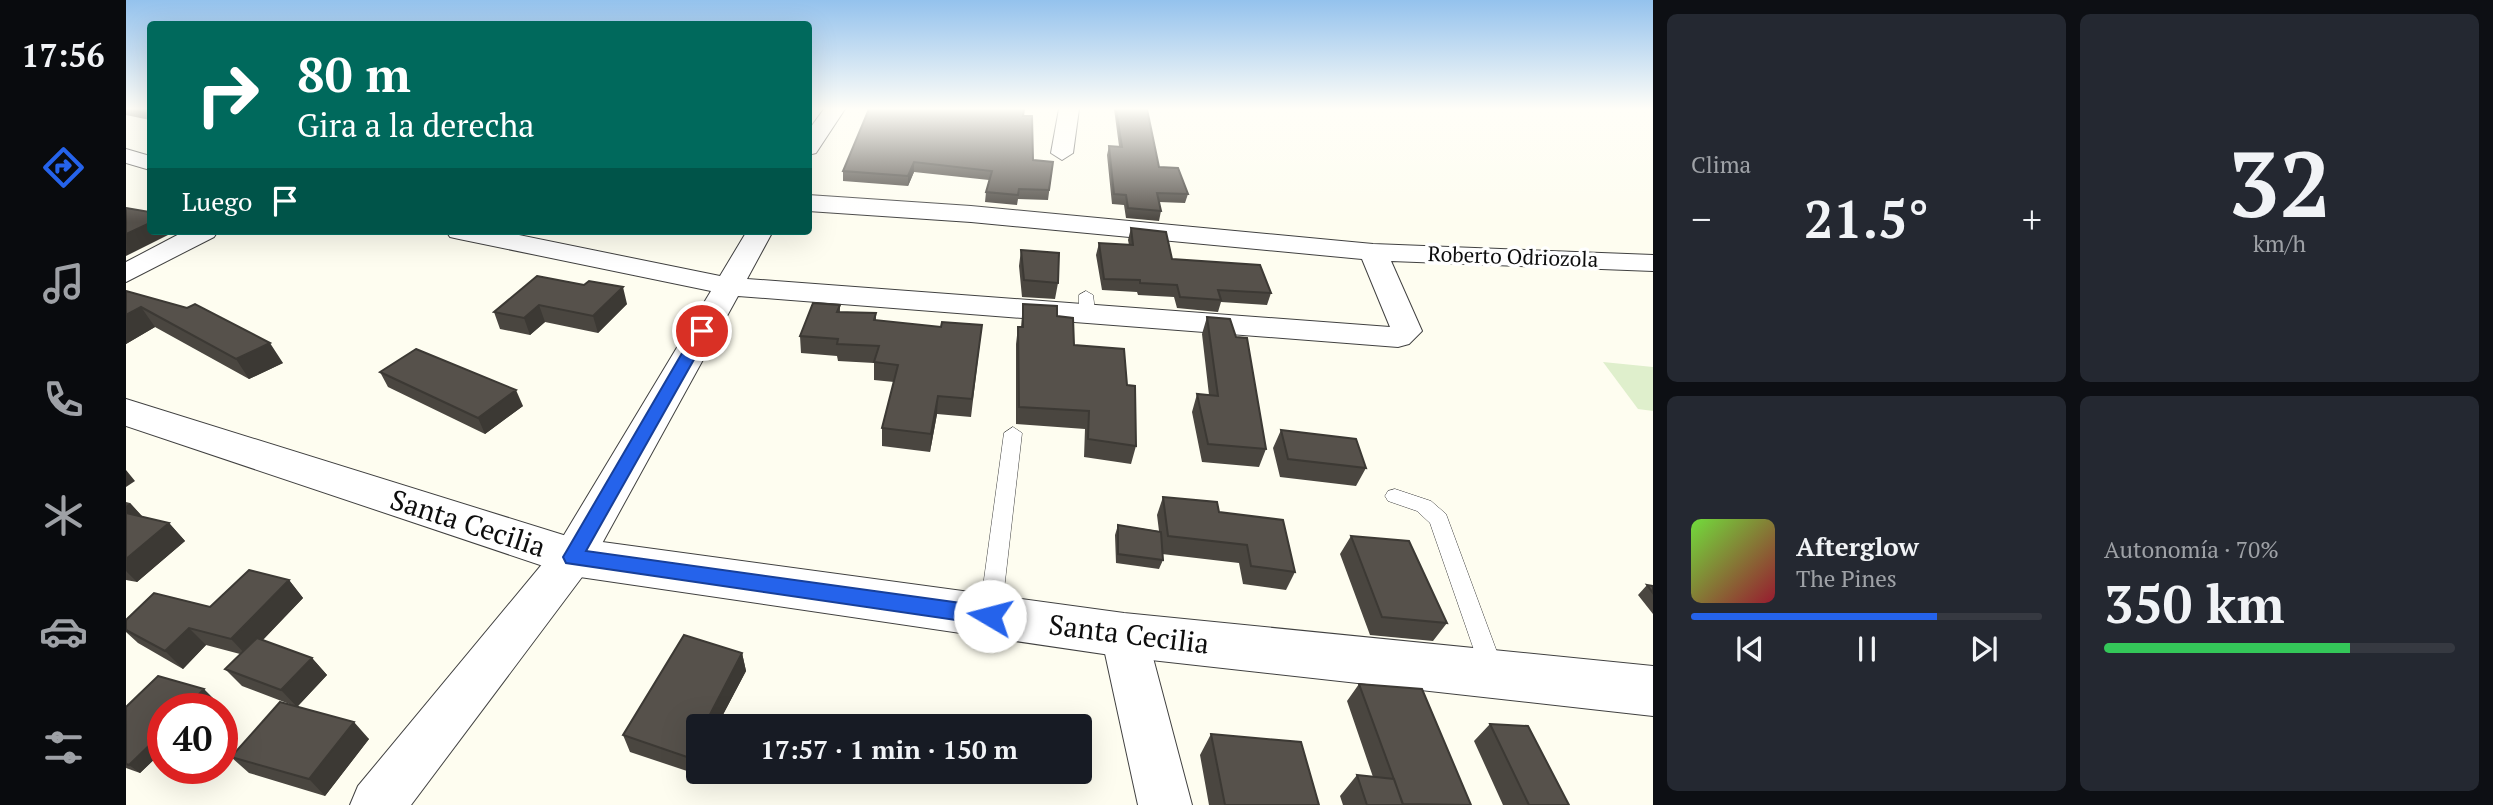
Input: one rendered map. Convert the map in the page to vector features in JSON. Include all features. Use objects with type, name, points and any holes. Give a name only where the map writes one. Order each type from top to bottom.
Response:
[{"type":"street","points":[[1062,153],[1063,147]]},
{"type":"street","points":[[126,156],[147,162]]},
{"type":"street","name":"Roberto Odriozola","points":[[812,203],[971,214],[1373,252],[1653,263]]},
{"type":"street","points":[[126,273],[197,235]]},
{"type":"street","points":[[479,235],[728,286],[1086,303],[1398,337],[1406,331],[1405,325],[1373,252]]},
{"type":"street","points":[[377,805],[573,557],[758,235]]},
{"type":"street","name":"Santa Cecilia","points":[[126,412],[573,557],[1124,635],[1653,691]]},
{"type":"street","points":[[1124,635],[1166,805]]},
{"type":"lane","points":[[990,616],[1013,433]]},
{"type":"lane","points":[[1395,496],[1424,506],[1438,519],[1493,674]]},
{"type":"green space","points":[[1603,362],[1653,367],[1653,411],[1638,409]]},
{"type":"building","points":[[853,147],[1033,147],[1033,160],[1053,162],[1049,190],[1019,189],[1018,195],[986,192],[992,171],[914,162],[908,176],[843,171]]},
{"type":"building","points":[[1109,147],[1155,147],[1159,167],[1178,168],[1188,194],[1157,193],[1161,211],[1128,208],[1126,195],[1114,194]]},
{"type":"building","points":[[126,208],[147,212],[147,224],[126,234]]},
{"type":"building","points":[[1131,228],[1166,232],[1172,259],[1260,265],[1271,293],[1218,290],[1221,300],[1180,297],[1177,285],[1104,279],[1099,243],[1133,245]]},
{"type":"building","points":[[1021,250],[1059,253],[1058,283],[1024,280]]},
{"type":"building","points":[[537,276],[584,285],[589,281],[623,287],[593,316],[539,305],[524,318],[494,312]]},
{"type":"building","points":[[126,291],[187,308],[195,304],[270,343],[236,359],[141,307],[126,315]]},
{"type":"building","points":[[813,303],[840,305],[837,312],[876,313],[874,320],[941,327],[942,322],[982,325],[972,399],[938,396],[931,434],[882,428],[898,365],[874,362],[879,346],[837,344],[838,339],[800,336]]},
{"type":"building","points":[[1023,304],[1057,306],[1057,316],[1073,318],[1074,345],[1124,349],[1127,385],[1135,386],[1136,446],[1088,439],[1089,411],[1019,407],[1018,327],[1023,327]]},
{"type":"building","points":[[1207,317],[1230,319],[1236,337],[1247,338],[1266,449],[1208,444],[1197,394],[1218,396]]},
{"type":"building","points":[[416,349],[516,390],[478,418],[380,372]]},
{"type":"building","points":[[1281,430],[1356,439],[1366,468],[1288,459]]},
{"type":"building","points":[[1163,497],[1217,502],[1219,512],[1283,520],[1295,572],[1251,566],[1247,545],[1168,536]]},
{"type":"building","points":[[126,513],[169,523],[126,559]]},
{"type":"building","points":[[1118,525],[1161,532],[1163,560],[1118,554]]},
{"type":"building","points":[[1351,536],[1409,541],[1447,623],[1382,617]]},
{"type":"building","points":[[249,570],[289,580],[231,639],[189,628],[165,651],[126,630],[126,620],[154,593],[210,607]]},
{"type":"building","points":[[684,635],[742,653],[710,714],[686,714],[686,757],[623,735]]},
{"type":"building","points":[[257,638],[312,658],[281,690],[225,669]]},
{"type":"building","points":[[158,676],[204,689],[200,693],[147,693],[147,748],[129,765],[126,764],[126,707]]},
{"type":"building","points":[[1359,684],[1422,689],[1471,805],[1403,804]]},
{"type":"building","points":[[280,702],[354,722],[309,779],[238,759],[238,749]]},
{"type":"building","points":[[1490,724],[1528,726],[1569,805],[1529,805]]},
{"type":"building","points":[[1211,734],[1301,742],[1319,805],[1225,805]]},
{"type":"building","points":[[1357,775],[1394,779],[1403,805],[1367,805]]},
{"type":"route","points":[[702,331],[573,557],[990,616]]}]
